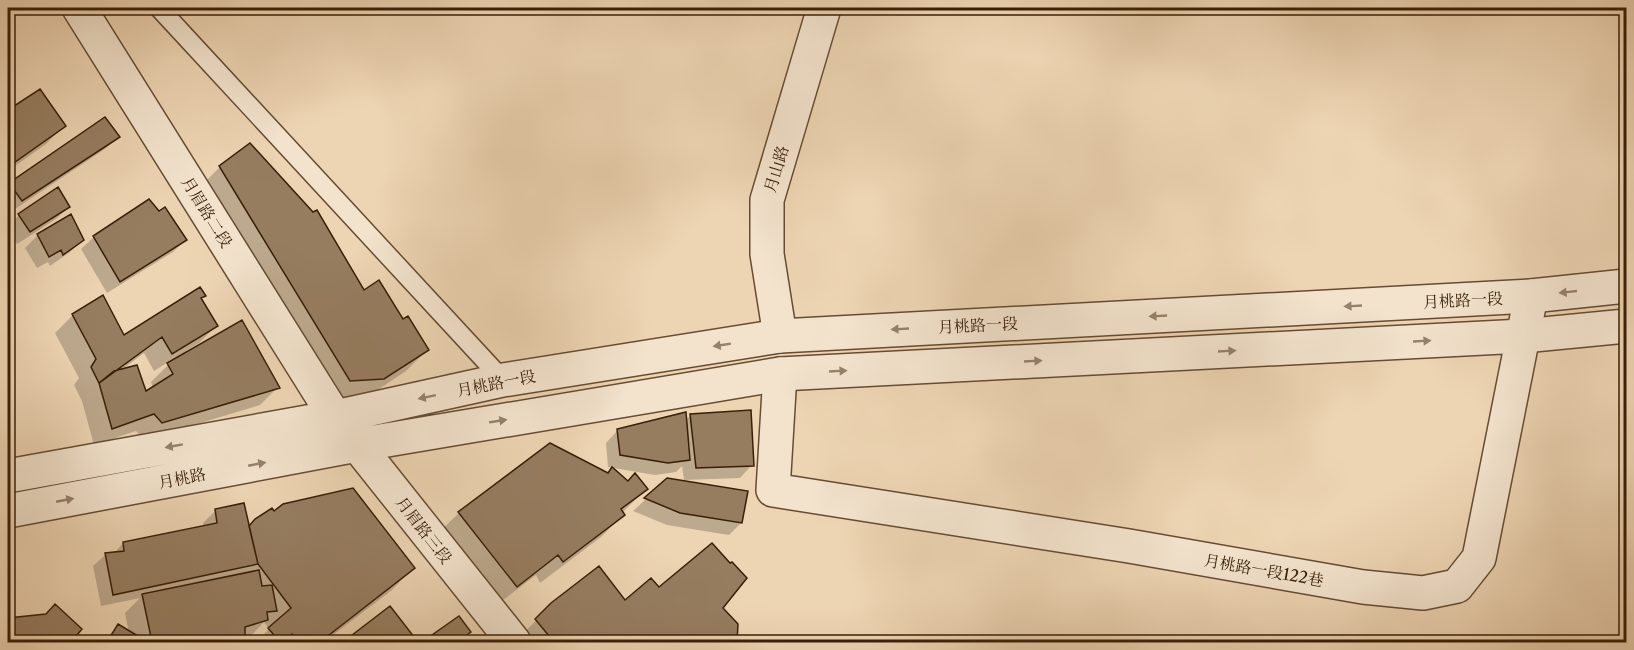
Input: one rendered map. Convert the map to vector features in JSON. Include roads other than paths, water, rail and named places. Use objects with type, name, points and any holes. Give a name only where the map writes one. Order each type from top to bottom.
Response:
[{"type":"street","name":"月眉路二段","points":[[79,8],[335,417]]},
{"type":"street","name":"月山路","points":[[773,490],[780,336],[767,254],[767,200],[824,8]]},
{"type":"street","name":"月桃路一段","points":[[335,417],[503,380],[780,336],[1531,296],[1626,286]]},
{"type":"street","name":"月桃路一段122巷","points":[[773,490],[1129,546],[1363,586],[1423,593],[1457,586],[1479,558],[1531,296]]},
{"type":"street","points":[[357,445],[780,374],[1523,336],[1626,326]]},
{"type":"street","name":"月眉路三段","points":[[335,417],[514,642]]},
{"type":"street","name":"月桃路","points":[[8,476],[335,417]]},
{"type":"street","name":"月桃路","points":[[8,511],[357,445]]},
{"type":"lane","points":[[159,8],[503,380]]}]
